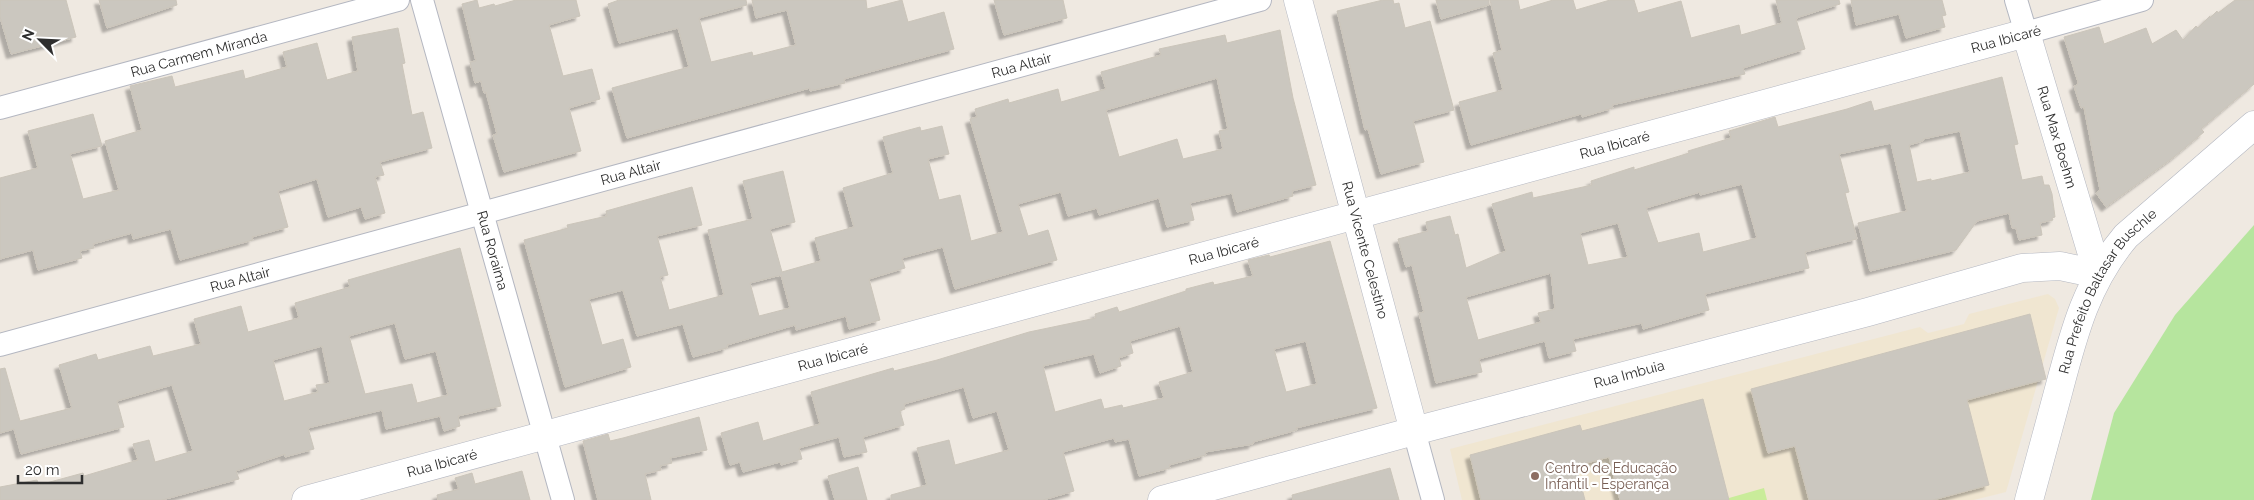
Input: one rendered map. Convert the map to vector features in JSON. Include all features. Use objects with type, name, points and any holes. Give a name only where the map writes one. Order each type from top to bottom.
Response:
[{"type":"street","name":"Rua Carmem Miranda","points":[[0,108],[398,0]]},
{"type":"street","name":"Rua Roraima","points":[[422,0],[563,500]]},
{"type":"street","name":"Rua Altair","points":[[0,345],[1260,0]]},
{"type":"street","name":"Rua Vicente Celestino","points":[[1298,0],[1433,500]]},
{"type":"street","name":"Rua Max Boehm","points":[[2016,0],[2098,274]]},
{"type":"street","name":"Rua Ibicaré","points":[[306,500],[2142,0]]},
{"type":"street","name":"Rua Prefeito Baltasar Buschle","points":[[2029,500],[2074,334],[2085,301],[2098,274],[2126,236],[2254,125]]},
{"type":"street","name":"Rua Imbuia","points":[[1162,500],[1414,431],[1858,314],[2022,268],[2060,266],[2098,274]]},
{"type":"shaded area","points":[[2048,294],[2055,299],[2059,308],[2006,492],[1974,500],[1462,500],[1450,449],[1920,327],[1928,333],[1964,324],[1969,314]]},
{"type":"green space","points":[[2254,225],[2254,500],[2091,500],[2114,413],[2175,315]]},
{"type":"green space","points":[[1764,488],[1767,500],[1722,500]]},
{"type":"building","points":[[0,0],[66,0],[76,37],[11,54],[0,17]]},
{"type":"building","points":[[99,0],[176,0],[177,5],[107,28]]},
{"type":"building","points":[[477,0],[479,8],[516,0],[576,0],[580,16],[549,25],[563,76],[592,69],[600,99],[569,108],[581,151],[504,172],[493,135],[497,134],[486,92],[484,93],[481,81],[475,83],[470,62],[476,61],[462,4]]},
{"type":"building","points":[[619,0],[746,0],[747,5],[699,18],[711,62],[752,52],[753,56],[796,45],[787,10],[756,18],[752,0],[866,0],[867,9],[902,0],[908,22],[944,12],[954,49],[844,79],[845,83],[810,91],[810,88],[627,138],[612,88],[689,67],[678,28],[619,43],[608,4]]},
{"type":"building","points":[[994,0],[1063,0],[1067,18],[1004,35]]},
{"type":"building","points":[[1383,0],[1393,0],[1394,4],[1399,3],[1405,28],[1430,21],[1454,110],[1413,121],[1424,162],[1381,174],[1368,129],[1365,130],[1337,11]]},
{"type":"building","points":[[1436,0],[1489,0],[1489,5],[1441,19]]},
{"type":"building","points":[[1490,0],[1518,0],[1520,10],[1553,0],[1573,0],[1576,10],[1610,0],[1634,0],[1638,13],[1681,1],[1691,38],[1739,25],[1741,35],[1782,23],[1776,0],[1839,0],[1840,4],[1796,19],[1805,49],[1743,68],[1745,74],[1612,105],[1613,108],[1582,117],[1581,114],[1471,145],[1459,102],[1503,90],[1493,53],[1502,50]]},
{"type":"building","points":[[1851,0],[1942,0],[1946,15],[1942,16],[1945,27],[1906,38],[1899,14],[1856,25]]},
{"type":"building","points":[[2235,0],[2254,0],[2254,84],[2201,129],[2204,132],[2174,157],[2106,207],[2096,193],[2100,190],[2084,107],[2081,108],[2074,86],[2078,82],[2064,37],[2099,27],[2104,44],[2146,28],[2152,44],[2176,30],[2183,40],[2196,26],[2198,28],[2210,16],[2210,18],[2217,11],[2218,13]]},
{"type":"building","points":[[398,28],[405,63],[402,64],[412,115],[423,112],[432,148],[380,162],[384,175],[375,177],[385,213],[365,219],[361,207],[328,217],[317,179],[278,191],[288,227],[252,237],[253,240],[180,260],[171,229],[133,239],[132,233],[93,244],[94,248],[80,251],[82,258],[38,270],[33,250],[0,259],[0,178],[38,168],[28,131],[93,114],[102,146],[70,154],[83,199],[119,190],[105,141],[142,130],[130,86],[172,76],[175,87],[243,70],[245,79],[287,67],[283,52],[317,43],[327,80],[358,71],[352,37]]},
{"type":"building","points":[[1280,30],[1293,98],[1316,185],[1292,191],[1293,196],[1237,212],[1232,193],[1190,203],[1194,220],[1167,227],[1159,198],[1099,215],[1097,208],[1068,216],[1061,192],[1018,204],[1028,236],[1048,230],[1057,260],[955,289],[943,247],[902,258],[905,268],[869,279],[880,320],[849,329],[846,316],[796,330],[795,325],[727,345],[727,348],[693,357],[683,324],[637,336],[623,290],[589,299],[602,345],[623,339],[631,367],[565,387],[524,240],[568,228],[567,225],[607,216],[606,211],[692,187],[702,225],[657,236],[668,275],[660,277],[669,310],[724,295],[708,230],[753,219],[743,181],[783,171],[795,222],[770,229],[782,272],[821,261],[815,238],[854,227],[843,188],[893,173],[883,137],[920,127],[921,131],[942,126],[949,154],[928,159],[939,200],[960,195],[971,241],[1003,232],[970,119],[977,117],[975,109],[1008,99],[1009,103],[1058,89],[1061,102],[1106,89],[1101,72],[1161,55],[1159,49],[1225,35],[1227,43]],"holes":[[[1217,78],[1228,129],[1219,131],[1223,149],[1183,159],[1177,139],[1119,157],[1106,110]],[[781,275],[790,308],[759,316],[750,283]]]},
{"type":"building","points":[[2002,77],[2018,144],[2014,145],[2022,180],[2042,176],[2044,185],[2049,185],[2052,194],[2055,217],[2052,218],[2053,220],[2040,223],[2042,235],[2019,240],[2016,228],[2012,228],[2009,213],[1977,221],[1956,250],[1870,271],[1858,223],[1907,211],[1891,143],[1839,154],[1849,192],[1845,193],[1857,239],[1805,252],[1809,268],[1705,294],[1709,310],[1643,329],[1642,323],[1573,339],[1576,351],[1549,358],[1545,341],[1479,359],[1482,372],[1436,383],[1419,313],[1424,312],[1412,265],[1406,267],[1398,239],[1428,231],[1426,222],[1450,216],[1455,235],[1458,234],[1466,268],[1506,251],[1492,204],[1532,192],[1533,198],[1592,185],[1591,181],[1634,167],[1634,170],[1731,138],[1729,131],[1775,117],[1778,127],[1871,101],[1874,111]],"holes":[[[1960,131],[1970,172],[1931,181],[1931,179],[1917,182],[1909,145],[1923,141],[1923,139]],[[1742,184],[1757,238],[1703,252],[1699,233],[1658,243],[1646,208],[1700,192],[1700,195]],[[1618,223],[1628,257],[1588,265],[1580,233]],[[1551,273],[1555,309],[1538,313],[1541,322],[1478,340],[1466,297]]]},
{"type":"building","points":[[1330,241],[1377,408],[1296,428],[1297,430],[1253,442],[1253,444],[1205,452],[1206,455],[1169,465],[1170,468],[1139,476],[1129,439],[1115,442],[1114,438],[1063,452],[1074,491],[1043,500],[891,500],[891,495],[927,485],[917,448],[949,440],[955,465],[1009,450],[997,411],[973,418],[964,387],[904,404],[905,409],[900,411],[904,425],[863,437],[867,452],[844,457],[839,437],[799,448],[802,459],[781,465],[780,462],[743,472],[740,462],[730,465],[721,433],[758,422],[763,441],[820,424],[811,392],[893,368],[894,371],[937,360],[1029,332],[1096,318],[1095,314],[1117,307],[1119,312],[1186,291],[1186,289],[1213,282],[1214,285],[1253,276],[1248,260],[1269,255],[1270,257]],"holes":[[[1180,326],[1193,372],[1159,382],[1164,398],[1123,408],[1122,405],[1104,409],[1101,399],[1055,412],[1043,366],[1094,354],[1100,373],[1121,366],[1119,358],[1133,353],[1130,341]],[[1306,341],[1317,384],[1286,392],[1274,349]]]},
{"type":"building","points":[[460,248],[501,406],[458,416],[460,426],[444,431],[440,416],[386,429],[382,410],[308,428],[314,449],[285,457],[285,454],[236,471],[239,479],[162,500],[0,500],[0,487],[37,480],[39,485],[83,473],[84,476],[138,460],[133,444],[149,440],[155,462],[193,451],[172,385],[117,401],[124,427],[21,454],[14,429],[0,433],[0,369],[5,368],[20,421],[72,408],[59,365],[96,354],[98,360],[150,346],[153,356],[201,344],[194,319],[241,306],[248,332],[299,318],[295,303],[350,287],[348,280]],"holes":[[[395,323],[405,359],[436,351],[448,395],[417,403],[412,384],[365,394],[349,336]],[[322,346],[330,383],[316,385],[318,392],[284,401],[273,360]]]},
{"type":"building","points":[[2030,314],[2046,379],[1967,400],[1989,485],[1933,500],[1809,500],[1795,446],[1768,453],[1751,389]]},
{"type":"building","points":[[1703,399],[1729,500],[1620,500],[1609,457],[1576,466],[1585,500],[1481,500],[1470,455],[1580,425],[1582,431]]},
{"type":"building","points":[[699,417],[707,450],[670,458],[672,463],[660,466],[661,470],[645,474],[651,500],[598,500],[583,441],[608,434],[610,441]]},
{"type":"building","points":[[858,467],[867,500],[835,500],[828,476]]},
{"type":"building","points":[[1390,468],[1399,500],[1293,500],[1292,495]]},
{"type":"building","points":[[522,471],[530,500],[438,500],[437,495],[459,489],[455,478],[472,473],[475,484]]},
{"type":"place","name":"Centro de Educação Infantil - Esperança","points":[[1535,476]]}]
